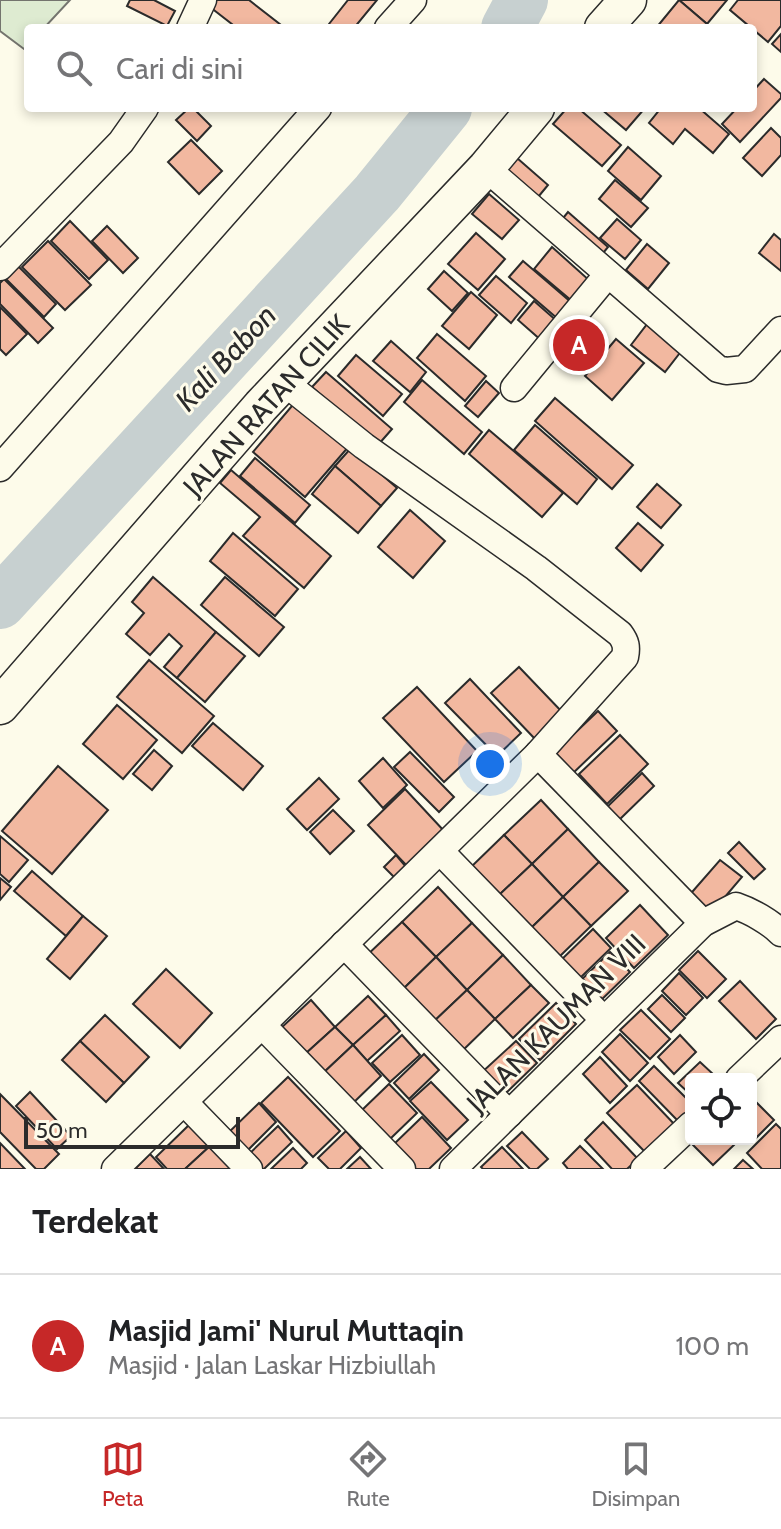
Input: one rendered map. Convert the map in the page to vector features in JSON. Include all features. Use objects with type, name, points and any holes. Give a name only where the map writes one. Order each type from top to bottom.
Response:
[{"type":"street","points":[[192,24],[203,0]]},
{"type":"street","points":[[391,24],[412,0]]},
{"type":"street","points":[[607,24],[628,0]]},
{"type":"street","points":[[0,267],[121,142],[142,112]]},
{"type":"street","points":[[0,468],[314,112]]},
{"type":"street","name":"JALAN RATAN CILIK","points":[[0,706],[284,382],[486,168],[533,112]]},
{"type":"street","points":[[486,168],[718,369],[745,369],[781,330]]},
{"type":"street","points":[[514,388],[608,274]]},
{"type":"street","points":[[115,1169],[538,754],[625,657],[627,648],[620,634],[536,568],[364,446],[284,382]]},
{"type":"street","points":[[538,754],[703,923],[736,906],[781,933]]},
{"type":"street","points":[[440,851],[604,1020]]},
{"type":"street","name":"JALAN KAUMAN VIII","points":[[453,1169],[703,923]]},
{"type":"street","points":[[344,944],[509,1114]]},
{"type":"street","points":[[262,1025],[402,1169]]},
{"type":"street","points":[[745,1073],[781,1039]]},
{"type":"street","points":[[184,1102],[249,1169]]},
{"type":"street","points":[[644,1169],[685,1131]]},
{"type":"green space","points":[[0,0],[70,0],[48,24],[24,24],[24,49],[0,31]]},
{"type":"building","points":[[130,0],[154,0],[175,11],[168,24],[163,24],[127,6]]},
{"type":"building","points":[[214,0],[249,0],[280,24],[232,24],[210,7]]},
{"type":"building","points":[[348,0],[377,0],[357,24],[329,24]]},
{"type":"building","points":[[679,0],[727,0],[707,24]]},
{"type":"building","points":[[679,0],[707,24],[659,24]]},
{"type":"building","points":[[738,0],[781,0],[781,26],[768,42],[757,33],[757,24],[747,24],[730,10]]},
{"type":"building","points":[[781,34],[781,52],[772,44]]},
{"type":"building","points":[[764,79],[781,94],[781,98],[740,142],[722,124],[733,112],[757,112],[757,87]]},
{"type":"building","points":[[185,112],[197,112],[211,126],[197,141],[176,120]]},
{"type":"building","points":[[564,112],[583,112],[621,145],[602,166],[553,124]]},
{"type":"building","points":[[605,112],[642,112],[626,130]]},
{"type":"building","points":[[658,112],[704,112],[729,134],[713,153],[685,129],[673,144],[649,123]]},
{"type":"building","points":[[771,128],[781,138],[781,155],[762,176],[743,158]]},
{"type":"building","points":[[191,140],[222,171],[199,194],[168,162]]},
{"type":"building","points":[[628,147],[661,176],[641,200],[608,171]]},
{"type":"building","points":[[517,158],[548,185],[534,202],[503,175]]},
{"type":"building","points":[[615,180],[648,208],[631,227],[599,199]]},
{"type":"building","points":[[489,194],[519,220],[502,239],[472,214]]},
{"type":"building","points":[[568,212],[608,247],[595,263],[555,228]]},
{"type":"building","points":[[617,219],[641,240],[625,259],[600,238]]},
{"type":"building","points":[[70,221],[108,260],[89,279],[51,241]]},
{"type":"building","points":[[107,226],[138,258],[123,273],[92,241]]},
{"type":"building","points":[[476,233],[505,259],[478,290],[448,264]]},
{"type":"building","points":[[774,234],[781,240],[781,271],[759,253]]},
{"type":"building","points":[[48,241],[91,285],[65,310],[22,267]]},
{"type":"building","points":[[647,244],[669,263],[648,289],[626,270]]},
{"type":"building","points":[[552,247],[590,281],[572,301],[534,269]]},
{"type":"building","points":[[523,261],[572,303],[558,319],[509,277]]},
{"type":"building","points":[[16,264],[56,304],[44,317],[3,276]]},
{"type":"building","points":[[444,271],[468,293],[452,311],[428,289]]},
{"type":"building","points":[[496,276],[527,303],[511,323],[479,295]]},
{"type":"building","points":[[4,279],[53,328],[38,343],[0,304],[0,283]]},
{"type":"building","points":[[471,292],[497,315],[469,349],[442,326]]},
{"type":"building","points":[[534,301],[558,322],[542,341],[518,320]]},
{"type":"building","points":[[0,307],[27,334],[6,355],[0,349]]},
{"type":"building","points":[[651,319],[686,345],[665,372],[631,345]]},
{"type":"building","points":[[580,320],[604,341],[579,370],[555,349]]},
{"type":"building","points":[[437,334],[486,376],[465,401],[417,358]]},
{"type":"building","points":[[616,339],[644,363],[612,400],[585,376]]},
{"type":"building","points":[[391,341],[426,372],[410,392],[373,361]]},
{"type":"building","points":[[356,355],[402,394],[383,416],[338,376]]},
{"type":"building","points":[[326,372],[392,429],[378,445],[312,387]]},
{"type":"building","points":[[422,380],[482,432],[464,454],[404,402]]},
{"type":"building","points":[[486,381],[499,393],[478,417],[465,406]]},
{"type":"building","points":[[555,398],[633,465],[612,489],[535,421]]},
{"type":"building","points":[[297,400],[350,445],[305,497],[253,452]]},
{"type":"building","points":[[535,425],[597,479],[577,504],[514,450]]},
{"type":"building","points":[[489,430],[563,493],[542,517],[469,454]]},
{"type":"building","points":[[351,448],[397,488],[381,506],[335,466]]},
{"type":"building","points":[[255,458],[310,505],[295,523],[240,476]]},
{"type":"building","points":[[335,466],[381,506],[358,533],[312,494]]},
{"type":"building","points":[[231,470],[331,556],[304,588],[243,536],[260,517],[220,483]]},
{"type":"building","points":[[657,484],[681,505],[661,528],[637,507]]},
{"type":"building","points":[[410,510],[445,541],[413,578],[378,547]]},
{"type":"building","points":[[638,523],[663,545],[641,571],[616,548]]},
{"type":"building","points":[[233,533],[298,589],[275,616],[210,561]]},
{"type":"building","points":[[153,577],[216,632],[177,678],[164,667],[182,646],[169,634],[150,655],[126,634],[144,613],[132,602]]},
{"type":"building","points":[[225,577],[284,627],[259,656],[201,605]]},
{"type":"building","points":[[216,632],[245,656],[205,702],[177,678]]},
{"type":"building","points":[[149,660],[214,716],[182,753],[117,697]]},
{"type":"building","points":[[519,667],[564,714],[536,740],[491,693]]},
{"type":"building","points":[[470,679],[521,733],[497,756],[445,703]]},
{"type":"building","points":[[417,687],[477,751],[444,782],[383,718]]},
{"type":"building","points":[[117,705],[157,740],[123,779],[83,744]]},
{"type":"building","points":[[598,711],[617,731],[570,776],[551,756]]},
{"type":"building","points":[[213,723],[263,766],[243,790],[192,746]]},
{"type":"building","points":[[620,735],[648,764],[607,804],[579,774]]},
{"type":"building","points":[[154,750],[172,766],[152,790],[133,774]]},
{"type":"building","points":[[410,752],[454,797],[439,812],[394,767]]},
{"type":"building","points":[[383,758],[407,785],[383,808],[359,781]]},
{"type":"building","points":[[58,766],[108,810],[52,874],[2,831]]},
{"type":"building","points":[[642,773],[654,786],[617,822],[605,809]]},
{"type":"building","points":[[319,778],[339,799],[307,830],[287,809]]},
{"type":"building","points":[[405,789],[445,832],[408,867],[368,825]]},
{"type":"building","points":[[541,800],[568,829],[532,864],[504,835]]},
{"type":"building","points":[[333,810],[354,831],[330,854],[310,832]]},
{"type":"building","points":[[568,829],[599,862],[563,897],[532,864]]},
{"type":"building","points":[[504,835],[532,864],[498,896],[471,867]]},
{"type":"building","points":[[0,836],[28,860],[9,882],[0,874]]},
{"type":"building","points":[[739,842],[765,869],[754,879],[728,853]]},
{"type":"building","points":[[396,855],[407,868],[396,879],[384,867]]},
{"type":"building","points":[[720,860],[742,877],[707,918],[686,899]]},
{"type":"building","points":[[599,862],[628,891],[591,926],[563,897]]},
{"type":"building","points":[[532,864],[563,897],[530,929],[498,896]]},
{"type":"building","points":[[32,871],[83,916],[66,936],[14,891]]},
{"type":"building","points":[[0,878],[11,887],[0,900]]},
{"type":"building","points":[[438,887],[472,923],[436,957],[402,922]]},
{"type":"building","points":[[563,897],[591,926],[558,958],[530,929]]},
{"type":"building","points":[[640,905],[668,935],[634,968],[606,938]]},
{"type":"building","points":[[83,916],[107,936],[70,979],[47,959]]},
{"type":"building","points":[[402,922],[436,957],[398,994],[364,958]]},
{"type":"building","points":[[472,923],[503,955],[467,990],[436,957]]},
{"type":"building","points":[[593,929],[611,948],[578,980],[560,961]]},
{"type":"building","points":[[698,951],[726,979],[707,998],[679,970]]},
{"type":"building","points":[[610,952],[630,972],[595,1006],[576,985]]},
{"type":"building","points":[[503,955],[531,985],[495,1019],[467,990]]},
{"type":"building","points":[[436,957],[467,990],[429,1026],[398,994]]},
{"type":"building","points":[[166,969],[212,1013],[180,1048],[133,1004]]},
{"type":"building","points":[[679,973],[703,998],[686,1015],[662,991]]},
{"type":"building","points":[[740,981],[776,1019],[756,1039],[719,1001]]},
{"type":"building","points":[[531,985],[549,1003],[513,1038],[495,1019]]},
{"type":"building","points":[[467,990],[495,1019],[457,1056],[429,1026]]},
{"type":"building","points":[[662,995],[685,1018],[671,1032],[648,1009]]},
{"type":"building","points":[[368,996],[386,1015],[353,1045],[335,1027]]},
{"type":"building","points":[[311,1000],[335,1027],[304,1055],[280,1029]]},
{"type":"building","points":[[556,1003],[576,1024],[540,1060],[519,1039]]},
{"type":"building","points":[[641,1010],[670,1039],[650,1059],[620,1030]]},
{"type":"building","points":[[105,1015],[149,1057],[124,1083],[80,1041]]},
{"type":"building","points":[[386,1015],[400,1031],[367,1061],[353,1045]]},
{"type":"building","points":[[335,1027],[353,1045],[321,1075],[304,1055]]},
{"type":"building","points":[[620,1034],[648,1063],[630,1081],[602,1052]]},
{"type":"building","points":[[402,1035],[420,1055],[390,1082],[372,1063]]},
{"type":"building","points":[[680,1035],[696,1052],[674,1074],[658,1057]]},
{"type":"building","points":[[80,1041],[124,1083],[106,1102],[62,1060]]},
{"type":"building","points":[[516,1041],[537,1063],[502,1097],[480,1074]]},
{"type":"building","points":[[353,1045],[381,1076],[350,1106],[321,1075]]},
{"type":"building","points":[[424,1054],[439,1070],[409,1099],[394,1083]]},
{"type":"building","points":[[600,1057],[627,1086],[610,1103],[583,1074]]},
{"type":"building","points":[[700,1062],[712,1073],[688,1073]]},
{"type":"building","points":[[654,1066],[685,1097],[685,1116],[679,1122],[639,1081]]},
{"type":"building","points":[[685,1076],[685,1089],[678,1083]]},
{"type":"building","points":[[288,1077],[340,1131],[313,1157],[261,1103]]},
{"type":"building","points":[[431,1082],[468,1120],[447,1140],[410,1101]]},
{"type":"building","points":[[389,1084],[417,1113],[389,1140],[361,1111]]},
{"type":"building","points":[[637,1085],[677,1127],[648,1155],[607,1113]]},
{"type":"building","points":[[30,1092],[71,1136],[57,1149],[16,1106]]},
{"type":"building","points":[[0,1094],[59,1154],[44,1169],[36,1169],[0,1132]]},
{"type":"building","points":[[259,1103],[276,1122],[244,1154],[226,1135]]},
{"type":"building","points":[[757,1103],[774,1120],[757,1137]]},
{"type":"building","points":[[422,1117],[451,1148],[429,1169],[415,1169],[393,1145]]},
{"type":"building","points":[[603,1122],[638,1159],[627,1169],[612,1169],[585,1140]]},
{"type":"building","points":[[190,1124],[210,1146],[185,1169],[167,1169],[156,1157]]},
{"type":"building","points":[[776,1124],[781,1129],[781,1169],[762,1169],[747,1153]]},
{"type":"building","points":[[278,1126],[292,1142],[264,1169],[259,1169],[247,1156]]},
{"type":"building","points":[[346,1131],[361,1148],[340,1169],[329,1169],[318,1158]]},
{"type":"building","points":[[522,1132],[548,1159],[537,1169],[530,1169],[507,1146]]},
{"type":"building","points":[[0,1143],[25,1169],[0,1169]]},
{"type":"building","points":[[693,1145],[734,1145],[713,1165]]},
{"type":"building","points":[[210,1146],[230,1169],[185,1169]]},
{"type":"building","points":[[580,1146],[603,1169],[568,1169],[563,1163]]},
{"type":"building","points":[[502,1147],[523,1169],[481,1167]]},
{"type":"building","points":[[293,1148],[307,1163],[301,1169],[271,1169]]},
{"type":"building","points":[[150,1154],[164,1169],[135,1169]]},
{"type":"building","points":[[360,1157],[371,1169],[347,1169]]},
{"type":"building","points":[[743,1160],[753,1169],[734,1169]]},
{"type":"waterway","name":"Kali Babon","points":[[509,24],[522,0]]},
{"type":"waterway","name":"Kali Babon","points":[[0,603],[377,193],[443,112]]},
{"type":"place","name":"Masjid Jami' Nurul Muttaqin","points":[[579,345]]}]
